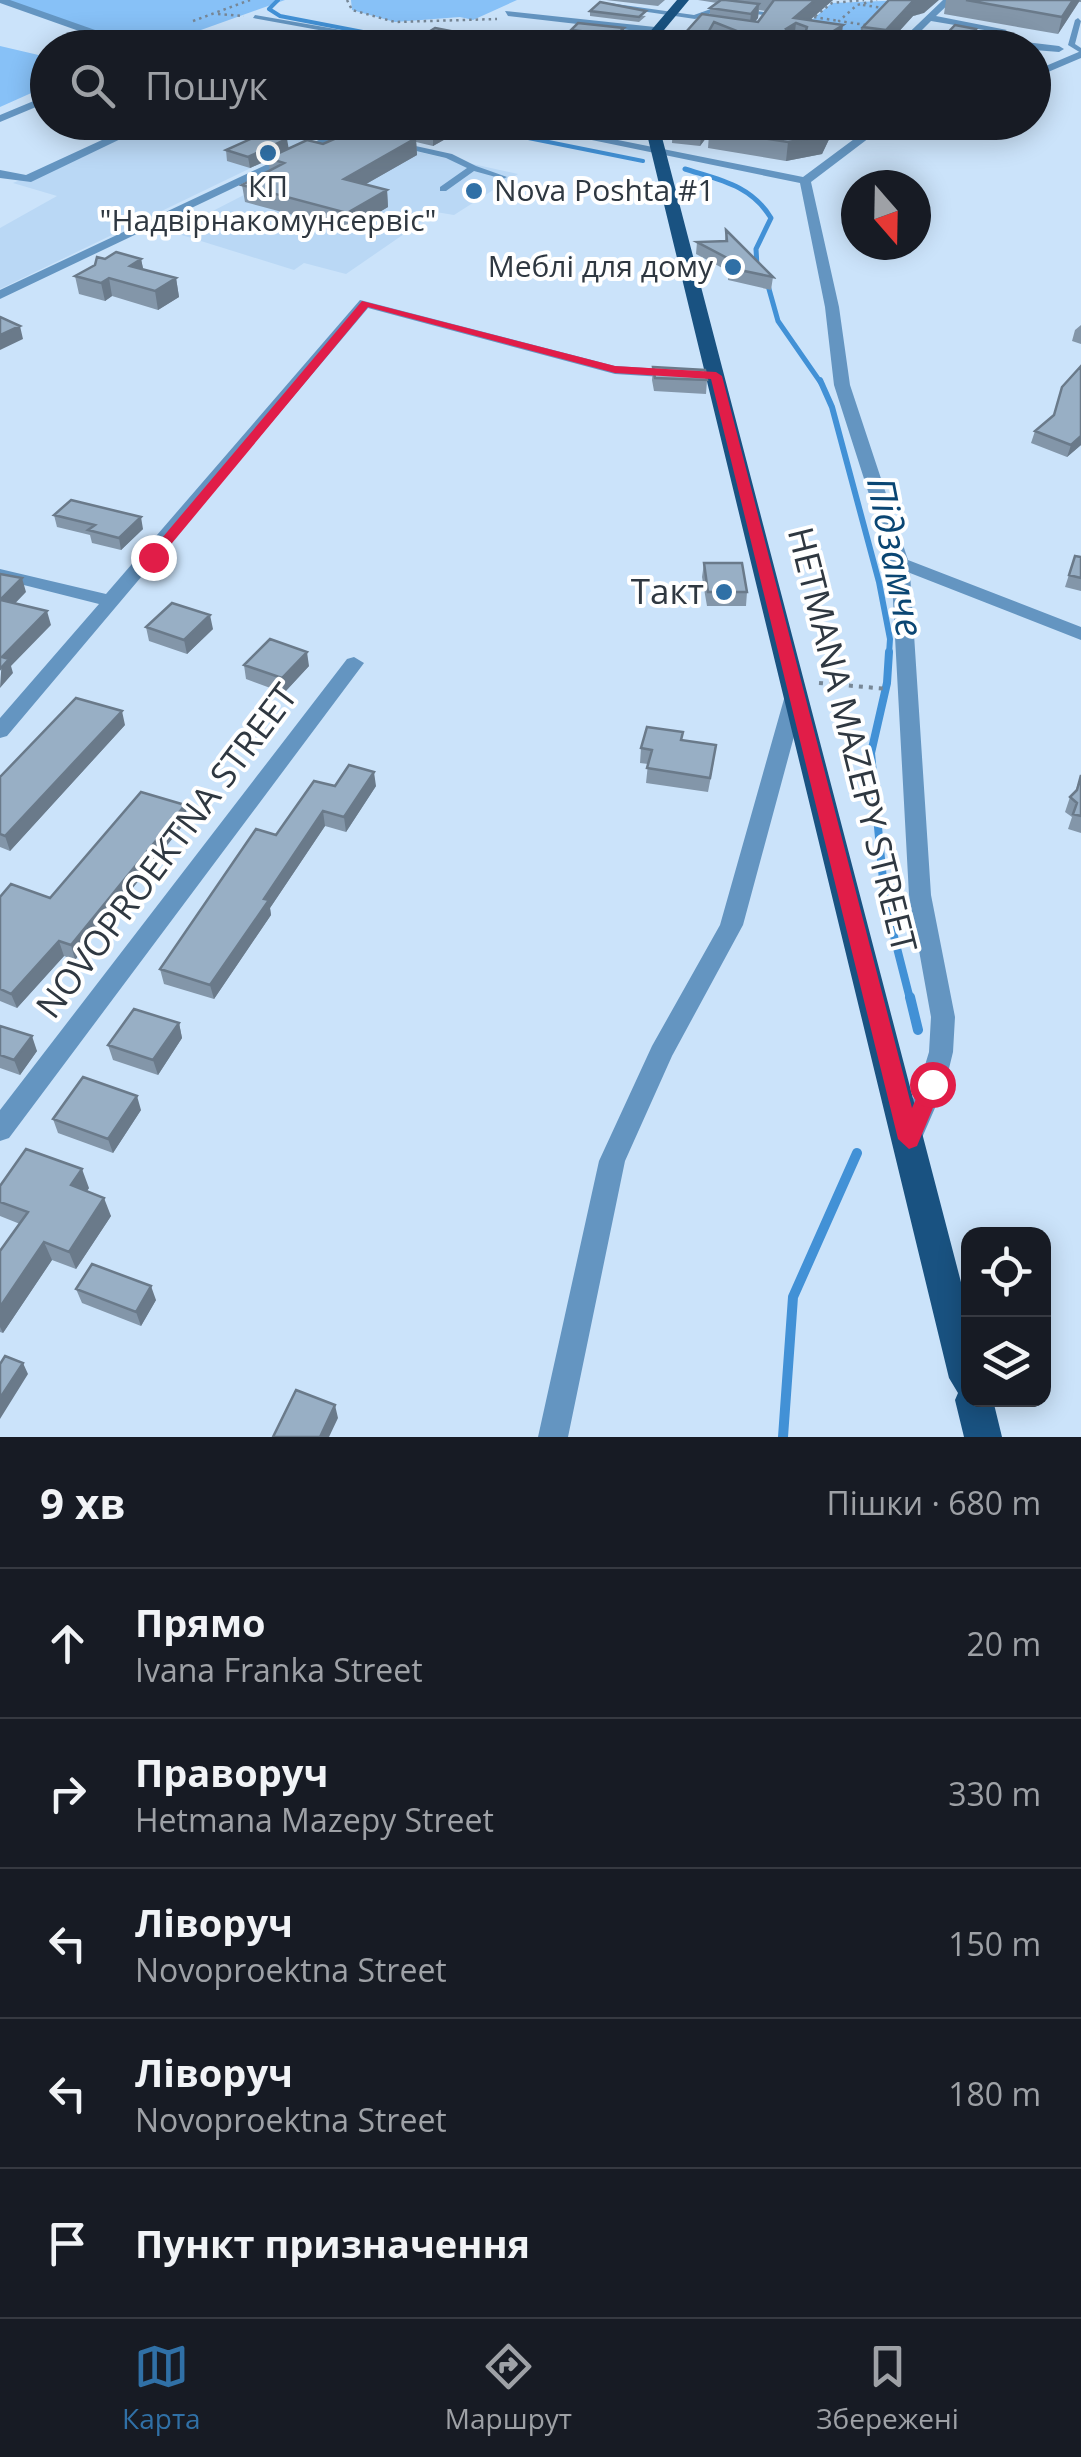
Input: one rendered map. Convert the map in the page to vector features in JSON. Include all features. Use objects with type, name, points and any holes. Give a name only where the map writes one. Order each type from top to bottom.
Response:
[{"type":"main road","points":[[655,30],[683,0]]},
{"type":"main road","name":"HETMANA MAZEPY STREET","points":[[656,140],[716,376],[808,687],[909,1139],[961,1350]]},
{"type":"main road","points":[[976,1407],[983,1437]]},
{"type":"street","points":[[1,0],[90,30]]},
{"type":"street","points":[[917,30],[948,0]]},
{"type":"street","points":[[508,13],[655,30]]},
{"type":"street","points":[[929,18],[1002,30]]},
{"type":"street","points":[[1051,49],[1059,50]]},
{"type":"street","points":[[1051,67],[1081,52]]},
{"type":"street","points":[[0,119],[30,106]]},
{"type":"street","points":[[0,174],[27,179],[113,140]]},
{"type":"street","points":[[0,295],[334,140]]},
{"type":"street","points":[[602,140],[805,181]]},
{"type":"street","points":[[805,181],[857,140]]},
{"type":"street","points":[[805,181],[832,307],[842,386],[900,563],[920,895],[943,1017],[941,1052],[909,1139]]},
{"type":"street","points":[[0,732],[366,303],[615,370],[716,376]]},
{"type":"street","points":[[900,563],[1081,634]]},
{"type":"street","points":[[0,574],[111,602]]},
{"type":"street","name":"NOVOPROEKTNA STREET","points":[[0,1130],[354,663]]},
{"type":"street","points":[[554,1437],[612,1162],[661,1053],[730,925],[808,687]]},
{"type":"lane","points":[[606,5],[695,16],[720,8],[769,13]]},
{"type":"lane","points":[[757,30],[769,13]]},
{"type":"lane","points":[[695,16],[707,29]]},
{"type":"lane","points":[[255,17],[330,30]]},
{"type":"lane","points":[[1059,50],[1070,44],[1078,20]]},
{"type":"lane","points":[[1070,44],[1081,52]]},
{"type":"lane","points":[[1059,50],[1081,52]]},
{"type":"lane","points":[[396,143],[449,156],[503,177]]},
{"type":"lane","points":[[444,189],[473,168]]},
{"type":"path","points":[[347,0],[352,10],[395,22],[468,22],[526,15]]},
{"type":"path","points":[[805,25],[831,1],[864,0]]},
{"type":"path","points":[[861,30],[892,0]]},
{"type":"path","points":[[870,6],[876,1]]},
{"type":"path","points":[[839,20],[857,4],[876,1]]},
{"type":"path","points":[[857,4],[883,8]]},
{"type":"path","points":[[769,13],[866,25]]},
{"type":"path","points":[[214,14],[255,17]]},
{"type":"path","points":[[838,30],[846,22]]},
{"type":"path","points":[[808,687],[907,690]]},
{"type":"shaded area","points":[[0,0],[285,0],[201,30],[90,30]]},
{"type":"shaded area","points":[[351,0],[517,0],[473,20],[460,17],[395,22],[352,10]]},
{"type":"shaded area","points":[[908,0],[875,30],[800,30],[832,3]]},
{"type":"shaded area","points":[[0,46],[30,53],[30,94],[0,107]]},
{"type":"shaded area","points":[[115,140],[309,140],[0,289],[0,228],[57,196],[13,183]]},
{"type":"shaded area","points":[[351,140],[518,174],[454,215],[436,212],[346,274],[304,263],[294,270],[172,232]]},
{"type":"building","points":[[721,0],[759,4],[751,14],[710,8]]},
{"type":"building","points":[[774,0],[815,0],[794,18],[843,25],[835,30],[806,30],[796,23],[787,30],[734,30],[714,22],[710,30],[688,30],[702,14],[758,22]]},
{"type":"building","points":[[889,0],[914,0],[886,30],[863,27]]},
{"type":"building","points":[[966,0],[1073,0],[1062,17]]},
{"type":"building","points":[[600,2],[646,11],[639,17],[590,11]]},
{"type":"building","points":[[578,23],[624,28],[622,30],[571,30]]},
{"type":"building","points":[[955,25],[976,29],[975,30],[950,30]]},
{"type":"building","points":[[248,140],[285,140],[248,157],[226,150]]},
{"type":"building","points":[[307,140],[323,144],[332,140],[412,140],[344,179],[387,190],[347,213],[242,185],[284,163],[268,158]]},
{"type":"building","points":[[726,230],[773,277],[730,268],[729,259],[697,242],[727,241]]},
{"type":"building","points":[[116,252],[141,259],[130,266],[176,278],[155,291],[109,278],[101,283],[75,276],[95,265],[97,257],[105,259]]},
{"type":"building","points":[[0,317],[20,326],[0,335]]},
{"type":"building","points":[[1081,366],[1081,436],[1071,445],[1035,431],[1054,415],[1062,387]]},
{"type":"building","points":[[653,367],[705,370],[707,380],[655,378]]},
{"type":"building","points":[[71,500],[141,517],[119,538],[88,530],[95,525],[54,515]]},
{"type":"building","points":[[1075,556],[1081,557],[1081,578],[1069,575]]},
{"type":"building","points":[[704,563],[742,563],[747,592],[708,592]]},
{"type":"building","points":[[0,574],[22,578],[0,600]]},
{"type":"building","points":[[0,601],[47,611],[2,657],[9,659],[0,669]]},
{"type":"building","points":[[172,603],[210,615],[184,640],[146,627]]},
{"type":"building","points":[[270,639],[307,652],[282,678],[244,665]]},
{"type":"building","points":[[76,698],[122,711],[5,836],[0,834],[0,777]]},
{"type":"building","points":[[647,727],[683,732],[681,740],[716,745],[710,778],[647,768],[652,750],[641,748]]},
{"type":"building","points":[[349,765],[374,772],[344,817],[323,811],[264,899],[269,900],[210,985],[160,969],[256,829],[276,835],[314,781],[335,786]]},
{"type":"building","points":[[1081,775],[1081,816],[1073,814],[1077,803],[1070,797],[1077,790]]},
{"type":"building","points":[[141,792],[185,805],[71,945],[59,941],[11,994],[0,989],[0,897],[11,884],[50,898]]},
{"type":"building","points":[[134,1009],[179,1023],[153,1060],[108,1045]]},
{"type":"building","points":[[0,1026],[32,1036],[14,1060],[0,1055]]},
{"type":"building","points":[[83,1077],[137,1096],[108,1139],[53,1119]]},
{"type":"building","points":[[26,1149],[82,1169],[71,1185],[104,1198],[69,1252],[44,1242],[0,1307],[0,1251],[28,1212],[0,1202],[0,1186]]},
{"type":"building","points":[[92,1264],[151,1286],[136,1312],[76,1289]]},
{"type":"building","points":[[5,1356],[23,1363],[0,1398],[0,1364]]},
{"type":"building","points":[[296,1390],[335,1405],[320,1437],[273,1437]]},
{"type":"waterway","name":"Підзамче","points":[[278,0],[269,9],[280,16],[353,30]]},
{"type":"waterway","name":"Підзамче","points":[[539,140],[643,161]]},
{"type":"waterway","name":"Підзамче","points":[[685,169],[734,185],[763,207],[771,218],[756,249],[757,266]]},
{"type":"waterway","name":"Підзамче","points":[[767,282],[778,321],[821,383]]},
{"type":"waterway","name":"Підзамче","points":[[820,380],[832,407],[879,582],[890,639],[889,654]]},
{"type":"waterway","name":"Підзамче","points":[[889,652],[887,683],[871,753],[885,901],[910,999]]},
{"type":"waterway","name":"Підзамче","points":[[910,997],[918,1030]]},
{"type":"waterway","name":"Підзамче","points":[[783,1437],[793,1297],[857,1153]]},
{"type":"place","name":"КП \"Надвірнакомунсервіс\"","points":[[268,153]]},
{"type":"place","name":"Nova Poshta #1","points":[[474,191]]},
{"type":"place","name":"Меблі для дому","points":[[733,267]]},
{"type":"place","name":"Такт","points":[[724,592]]},
{"type":"route","points":[[153,557],[366,303],[615,370],[716,376],[909,1139],[932,1084]]}]
